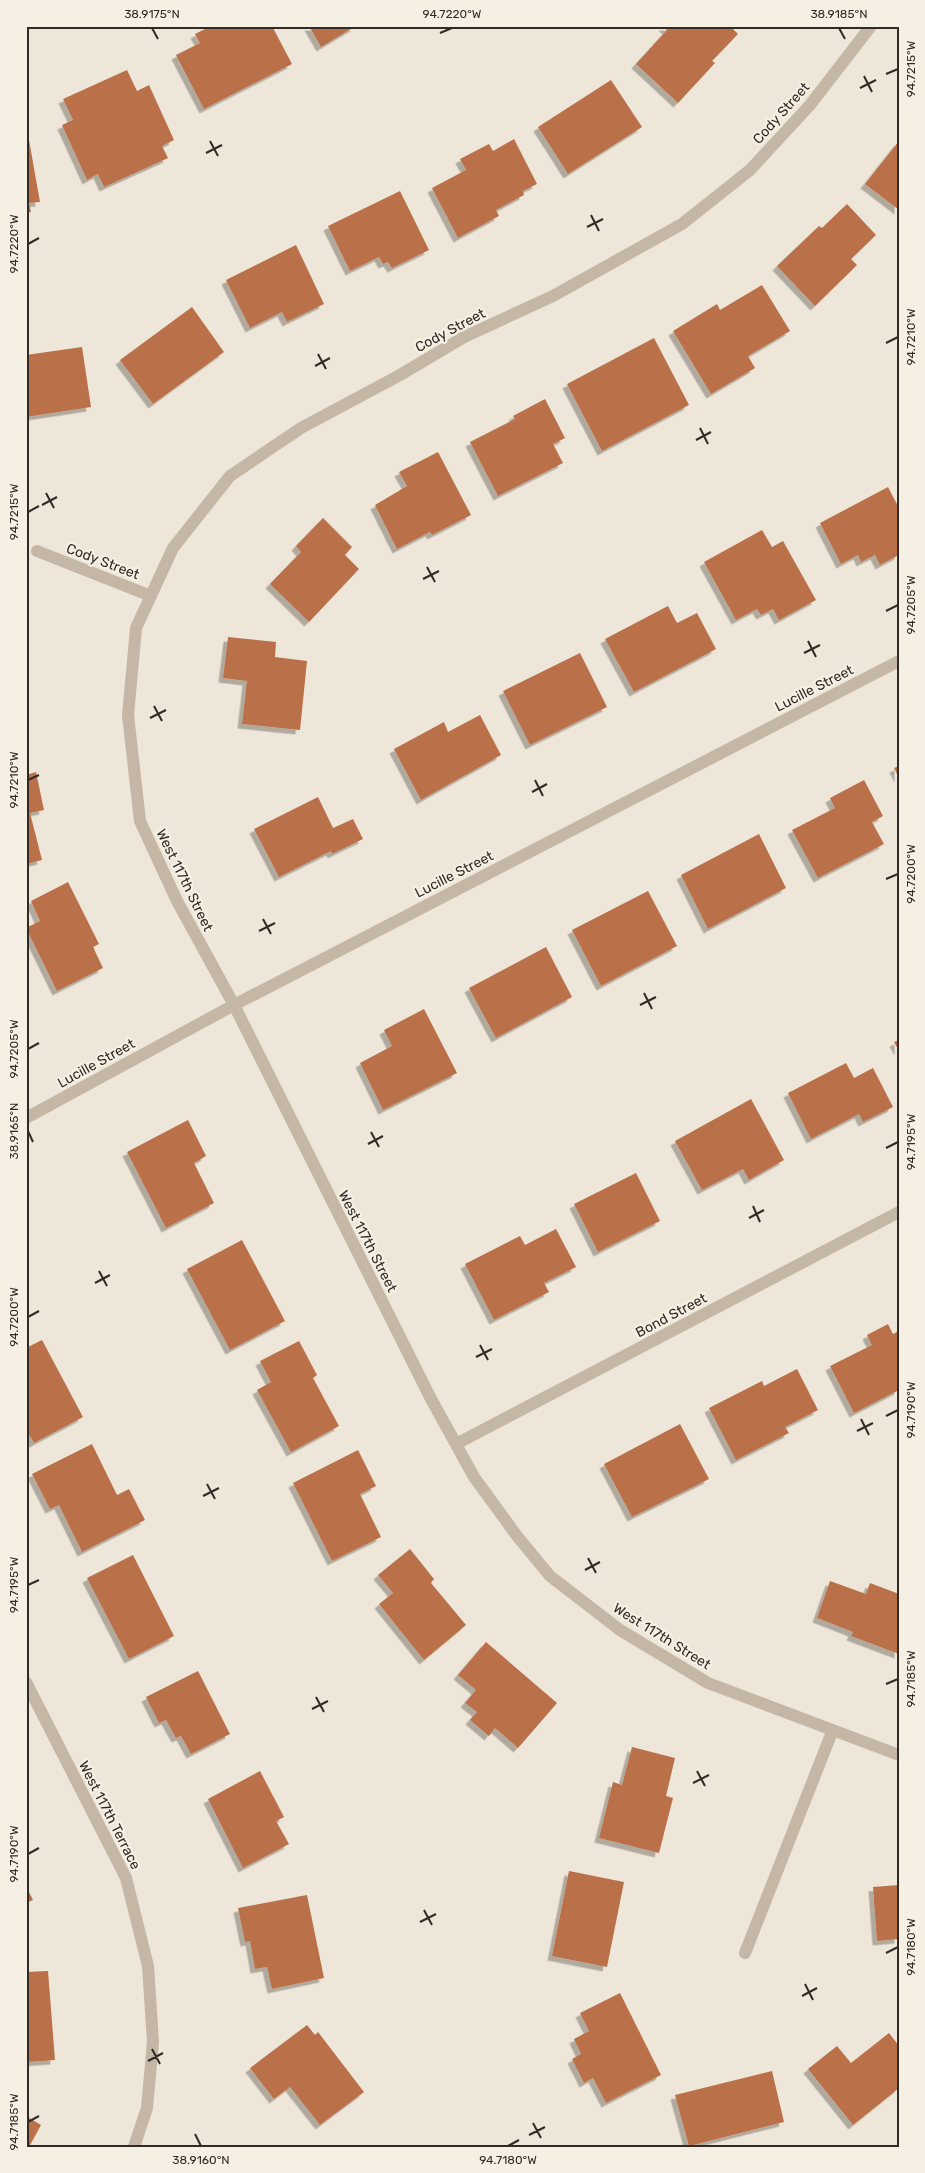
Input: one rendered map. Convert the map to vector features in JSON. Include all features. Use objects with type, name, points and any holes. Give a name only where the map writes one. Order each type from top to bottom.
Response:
[{"type":"street","name":"Cody Street","points":[[37,551],[151,596],[173,548],[230,476],[301,428],[400,375],[464,337],[553,296],[682,224],[750,170],[810,104],[871,26]]},
{"type":"street","name":"West 117th Street","points":[[151,596],[136,628],[128,715],[140,821],[177,901],[234,1005],[430,1397],[474,1477],[517,1536],[550,1576],[620,1630],[708,1683],[832,1732],[899,1755]]},
{"type":"street","name":"Lucille Street","points":[[26,1118],[234,1005],[899,661]]},
{"type":"street","name":"Bond Street","points":[[456,1444],[899,1212]]},
{"type":"street","name":"West 117th Terrace","points":[[26,1682],[126,1878],[148,1966],[154,2042],[147,2108],[134,2147]]},
{"type":"street","points":[[745,1953],[832,1732]]},
{"type":"building","points":[[211,26],[272,26],[292,64],[204,109],[176,55],[200,43],[195,34]]},
{"type":"building","points":[[309,26],[356,26],[321,47]]},
{"type":"building","points":[[663,26],[730,26],[738,34],[712,61],[715,63],[678,103],[636,64],[667,30]]},
{"type":"building","points":[[127,70],[137,91],[149,85],[174,140],[162,146],[168,158],[104,187],[98,174],[87,180],[62,125],[73,120],[63,99]]},
{"type":"building","points":[[611,80],[642,127],[568,174],[538,127]]},
{"type":"building","points":[[514,139],[537,184],[523,191],[524,195],[496,210],[499,216],[458,238],[432,188],[466,170],[460,159],[489,144],[493,151]]},
{"type":"building","points":[[26,140],[29,140],[40,202],[29,203],[31,212],[26,213]]},
{"type":"building","points":[[899,141],[899,210],[865,184]]},
{"type":"building","points":[[400,191],[429,250],[392,268],[388,262],[383,264],[379,257],[350,271],[328,226]]},
{"type":"building","points":[[847,204],[876,235],[851,259],[857,265],[815,306],[777,266],[819,226],[822,228]]},
{"type":"building","points":[[296,245],[324,304],[287,322],[282,312],[250,328],[226,280]]},
{"type":"building","points":[[762,285],[790,331],[748,356],[755,368],[711,394],[673,331],[717,304],[720,310]]},
{"type":"building","points":[[192,307],[224,352],[153,404],[120,360]]},
{"type":"building","points":[[654,338],[689,405],[602,451],[567,384]]},
{"type":"building","points":[[82,347],[91,407],[26,417],[26,355]]},
{"type":"building","points":[[545,399],[565,438],[553,444],[563,463],[498,496],[470,442],[515,419],[513,416]]},
{"type":"building","points":[[438,452],[471,515],[432,535],[430,532],[397,549],[375,505],[407,486],[399,472]]},
{"type":"building","points":[[888,487],[899,508],[899,555],[880,565],[875,555],[861,562],[858,555],[841,564],[820,523]]},
{"type":"building","points":[[323,518],[352,547],[345,555],[359,569],[309,622],[270,584],[301,552],[296,546]]},
{"type":"building","points":[[762,530],[772,547],[783,541],[816,600],[779,620],[773,609],[761,615],[757,609],[736,620],[704,562]]},
{"type":"building","points":[[668,606],[677,623],[697,613],[716,649],[634,692],[605,639]]},
{"type":"building","points":[[228,637],[276,642],[275,657],[307,661],[300,730],[242,724],[247,681],[223,678]]},
{"type":"building","points":[[580,653],[607,707],[530,745],[503,691]]},
{"type":"building","points":[[480,715],[501,755],[421,800],[394,749],[444,722],[448,732]]},
{"type":"building","points":[[899,766],[899,778],[894,768]]},
{"type":"building","points":[[36,772],[44,810],[30,813],[42,860],[26,864],[26,775]]},
{"type":"building","points":[[864,780],[883,816],[872,822],[884,844],[818,878],[792,830],[835,808],[830,798]]},
{"type":"building","points":[[318,797],[333,828],[353,819],[363,839],[332,854],[331,851],[279,877],[254,829]]},
{"type":"building","points":[[759,834],[786,888],[708,929],[681,875]]},
{"type":"building","points":[[68,882],[99,944],[93,947],[103,968],[57,991],[26,928],[40,921],[31,901]]},
{"type":"building","points":[[648,891],[677,946],[601,986],[572,930]]},
{"type":"building","points":[[546,947],[572,997],[496,1038],[469,988]]},
{"type":"building","points":[[424,1009],[457,1073],[383,1110],[360,1063],[392,1046],[384,1030]]},
{"type":"building","points":[[899,1040],[899,1051],[894,1042]]},
{"type":"building","points":[[846,1063],[854,1078],[873,1068],[893,1107],[863,1122],[859,1114],[811,1139],[788,1093]]},
{"type":"building","points":[[751,1099],[784,1160],[749,1180],[743,1169],[702,1190],[675,1141]]},
{"type":"building","points":[[188,1120],[206,1156],[194,1163],[214,1203],[166,1228],[127,1152]]},
{"type":"building","points":[[636,1173],[660,1221],[598,1252],[574,1204]]},
{"type":"building","points":[[556,1229],[576,1267],[544,1283],[549,1292],[494,1320],[465,1264],[520,1236],[525,1245]]},
{"type":"building","points":[[242,1240],[285,1321],[230,1350],[187,1269]]},
{"type":"building","points":[[888,1324],[893,1334],[899,1331],[899,1390],[854,1413],[830,1366],[872,1345],[867,1335]]},
{"type":"building","points":[[42,1340],[83,1417],[34,1443],[26,1429],[26,1348]]},
{"type":"building","points":[[299,1341],[317,1375],[313,1378],[339,1426],[291,1452],[257,1390],[271,1382],[260,1361]]},
{"type":"building","points":[[797,1369],[818,1410],[785,1427],[789,1433],[736,1460],[709,1408],[762,1381],[764,1386]]},
{"type":"building","points":[[680,1424],[709,1479],[632,1517],[604,1464]]},
{"type":"building","points":[[92,1444],[117,1495],[129,1489],[145,1520],[82,1552],[59,1505],[50,1509],[32,1474]]},
{"type":"building","points":[[358,1450],[376,1486],[360,1494],[381,1537],[332,1561],[293,1483]]},
{"type":"building","points":[[410,1549],[434,1579],[431,1583],[466,1625],[424,1660],[379,1604],[393,1593],[378,1575]]},
{"type":"building","points":[[133,1555],[174,1636],[129,1659],[87,1578]]},
{"type":"building","points":[[830,1581],[866,1594],[870,1583],[899,1594],[899,1654],[851,1636],[853,1632],[817,1618]]},
{"type":"building","points":[[486,1642],[557,1703],[518,1748],[495,1728],[489,1736],[470,1720],[477,1712],[465,1703],[476,1690],[458,1675]]},
{"type":"building","points":[[198,1671],[230,1734],[191,1754],[181,1736],[176,1738],[166,1720],[159,1723],[146,1697]]},
{"type":"building","points":[[632,1747],[675,1758],[666,1796],[673,1798],[659,1853],[599,1838],[613,1782],[622,1785]]},
{"type":"building","points":[[260,1771],[284,1817],[276,1821],[289,1844],[243,1868],[208,1799]]},
{"type":"building","points":[[569,1871],[624,1882],[607,1967],[552,1956]]},
{"type":"building","points":[[899,1885],[899,1939],[877,1941],[873,1887]]},
{"type":"building","points":[[26,1886],[33,1900],[26,1903]]},
{"type":"building","points":[[307,1895],[324,1978],[272,1989],[267,1967],[255,1969],[250,1941],[245,1942],[238,1908]]},
{"type":"building","points":[[48,1971],[55,2060],[26,2062],[26,1972]]},
{"type":"building","points":[[620,1993],[661,2075],[606,2103],[593,2078],[584,2083],[572,2059],[581,2054],[574,2039],[589,2031],[580,2013]]},
{"type":"building","points":[[307,2025],[315,2035],[318,2032],[364,2092],[320,2125],[290,2087],[274,2099],[250,2068]]},
{"type":"building","points":[[889,2033],[899,2046],[899,2088],[853,2125],[808,2069],[837,2046],[851,2063]]},
{"type":"building","points":[[772,2071],[784,2122],[689,2146],[675,2095]]},
{"type":"building","points":[[26,2116],[41,2125],[29,2147],[26,2147]]}]
